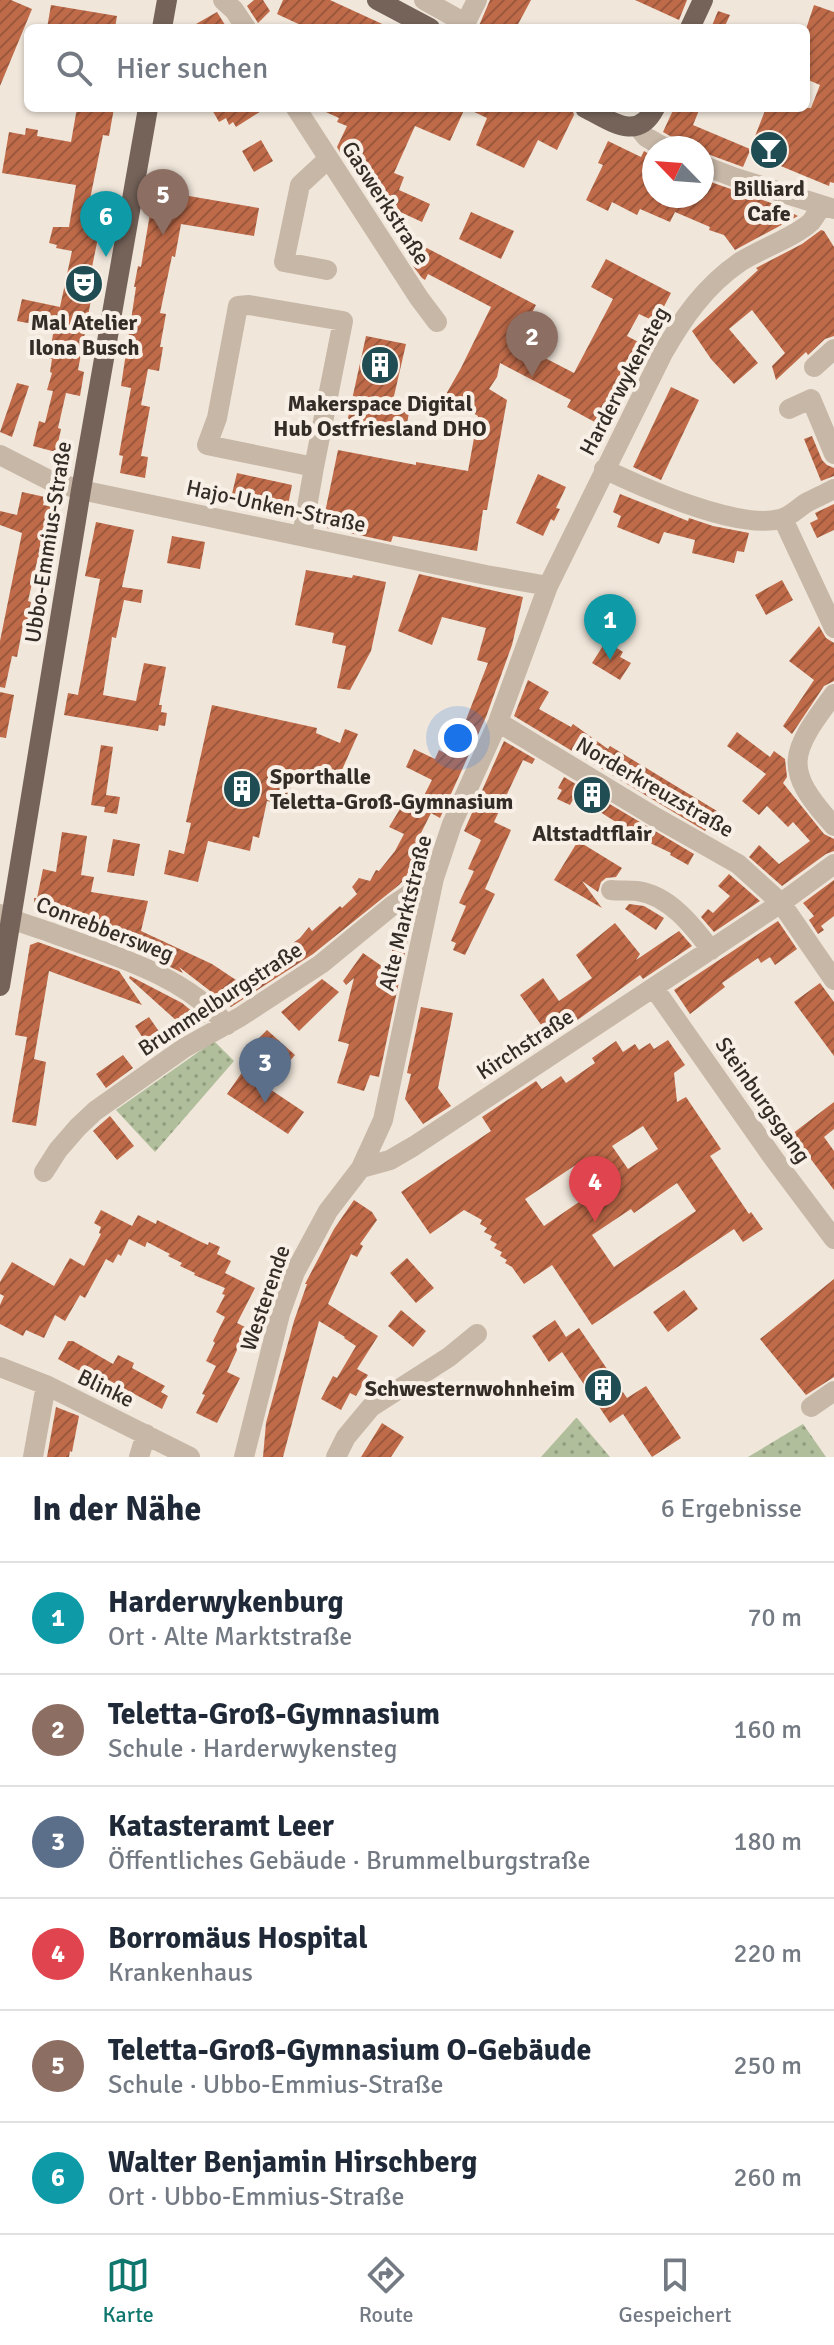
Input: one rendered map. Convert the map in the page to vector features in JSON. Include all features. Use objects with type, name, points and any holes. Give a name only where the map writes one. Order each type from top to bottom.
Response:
[{"type":"main road","points":[[163,24],[167,0]]},
{"type":"main road","points":[[377,0],[401,6],[425,24]]},
{"type":"main road","points":[[692,24],[703,0]]},
{"type":"main road","name":"Ubbo-Emmius-Straße","points":[[0,986],[6,916],[147,112]]},
{"type":"main road","points":[[593,112],[620,126],[637,126],[652,112]]},
{"type":"street","points":[[223,0],[243,24]]},
{"type":"street","points":[[424,0],[462,24]]},
{"type":"street","points":[[465,24],[477,0]]},
{"type":"street","name":"Gaswerkstraße","points":[[299,112],[437,322]]},
{"type":"street","points":[[637,126],[645,136]]},
{"type":"street","points":[[327,270],[284,262],[300,185],[328,159]]},
{"type":"street","points":[[714,169],[828,208]]},
{"type":"street","name":"Harderwykensteg","points":[[548,586],[604,469],[682,319],[717,280],[737,264],[828,208]]},
{"type":"street","points":[[302,536],[343,321],[249,305],[238,306],[217,418],[207,445],[314,467]]},
{"type":"street","points":[[814,367],[834,349]]},
{"type":"street","points":[[789,409],[811,399],[834,454]]},
{"type":"street","name":"Hajo-Unken-Straße","points":[[0,455],[49,480],[81,490],[548,586]]},
{"type":"street","points":[[604,469],[654,491],[710,510],[762,521],[783,519],[834,489]]},
{"type":"street","points":[[783,519],[834,628]]},
{"type":"street","name":"Alte Marktstraße","points":[[361,1168],[383,1120],[434,878],[452,824],[498,722],[548,586]]},
{"type":"street","points":[[834,694],[806,732],[796,769],[802,785],[834,826]]},
{"type":"street","name":"Norderkreuzstraße","points":[[498,722],[738,864],[781,903],[834,980]]},
{"type":"street","name":"Kirchstraße","points":[[361,1168],[390,1160],[414,1146],[781,903],[834,864]]},
{"type":"street","name":"Brummelburgstraße","points":[[44,1172],[58,1150],[95,1111],[184,1048],[233,1021],[321,964],[393,905],[434,878]]},
{"type":"street","points":[[611,890],[640,891],[664,902],[687,918],[711,950]]},
{"type":"street","name":"Conrebbersweg","points":[[6,916],[174,982],[233,1021]]},
{"type":"street","name":"Steinburgsgang","points":[[654,988],[834,1239]]},
{"type":"street","name":"Westerende","points":[[244,1457],[280,1314],[295,1272],[328,1211],[361,1168]]},
{"type":"street","points":[[336,1457],[346,1437],[371,1407],[449,1357],[477,1334]]},
{"type":"street","name":"Blinke","points":[[0,1367],[46,1385],[190,1457]]},
{"type":"street","points":[[33,1457],[46,1385]]},
{"type":"street","points":[[811,1407],[834,1391]]},
{"type":"street","points":[[139,1457],[146,1434]]},
{"type":"green space","points":[[214,1041],[234,1061],[155,1152],[116,1110]]},
{"type":"green space","points":[[576,1418],[610,1457],[541,1457]]},
{"type":"green space","points":[[803,1424],[826,1457],[748,1457]]},
{"type":"building","points":[[0,0],[11,0],[32,9],[0,86]]},
{"type":"building","points":[[254,0],[263,0],[270,11],[258,23],[247,6]]},
{"type":"building","points":[[283,0],[330,0],[382,24],[298,24],[277,14]]},
{"type":"building","points":[[490,0],[531,0],[518,24],[480,24]]},
{"type":"building","points":[[635,0],[687,0],[679,20]]},
{"type":"building","points":[[51,5],[117,16],[116,24],[48,24]]},
{"type":"building","points":[[814,5],[834,12],[834,183],[830,182],[829,186],[749,153],[743,167],[714,156],[714,136],[670,136],[663,132],[672,112],[698,112],[693,125],[750,149],[764,112],[810,112],[820,85],[810,81],[810,24]]},
{"type":"building","points":[[718,11],[730,15],[726,24],[713,24]]},
{"type":"building","points":[[217,12],[224,24],[196,24]]},
{"type":"building","points":[[76,112],[113,112],[109,136],[103,135],[89,204],[100,206],[95,233],[99,233],[91,272],[96,273],[78,370],[84,372],[80,396],[66,393],[56,452],[33,446],[39,421],[45,423],[53,391],[47,390],[52,373],[52,359],[49,359],[54,328],[17,321],[22,299],[60,307],[72,251],[56,248],[57,245],[49,243],[53,227],[69,227],[76,185],[2,173],[9,132],[25,135],[26,128],[38,130],[37,136],[71,142]]},
{"type":"building","points":[[213,112],[260,112],[236,127],[233,122],[229,125],[226,118],[219,122]]},
{"type":"building","points":[[326,112],[463,112],[450,141],[415,126],[394,173],[404,177],[399,190],[430,204],[422,222],[387,206],[389,201],[371,193],[378,176],[351,163],[353,159],[341,154],[337,147],[347,126],[337,122],[339,118]]},
{"type":"building","points":[[474,112],[573,112],[574,115],[557,150],[538,140],[524,168],[476,145],[487,118]]},
{"type":"building","points":[[261,140],[273,161],[254,172],[242,151]]},
{"type":"building","points":[[608,141],[642,155],[642,208],[714,208],[714,183],[798,216],[735,250],[724,235],[675,212],[670,222],[640,209],[637,215],[612,202],[608,211],[586,200],[603,165],[598,163]]},
{"type":"building","points":[[154,190],[259,208],[254,236],[181,224],[160,313],[166,314],[159,371],[148,369],[141,405],[150,407],[141,456],[148,457],[145,478],[120,473],[123,456],[119,455],[131,388],[121,386],[134,287],[138,266],[141,267]]},
{"type":"building","points":[[471,212],[514,231],[501,259],[459,239]]},
{"type":"building","points":[[821,230],[834,247],[834,336],[825,339],[808,355],[806,352],[776,380],[772,366],[785,353],[752,310],[729,329],[758,363],[734,384],[711,359],[692,331],[758,270],[756,268],[802,244]]},
{"type":"building","points":[[423,246],[536,305],[516,343],[574,373],[613,299],[591,287],[606,259],[671,293],[656,322],[639,314],[627,336],[644,345],[602,426],[567,407],[571,400],[500,363],[497,377],[489,389],[507,400],[477,551],[393,536],[391,542],[322,527],[338,450],[468,471],[478,416],[445,396],[491,307],[428,274],[425,280],[422,278],[413,266]]},
{"type":"building","points":[[366,336],[406,344],[391,409],[409,413],[404,438],[346,427]]},
{"type":"building","points":[[17,383],[29,386],[12,437],[0,432]]},
{"type":"building","points":[[671,387],[699,400],[661,480],[633,467]]},
{"type":"building","points":[[812,436],[822,460],[834,468],[834,476],[821,481],[804,439]]},
{"type":"building","points":[[237,473],[292,485],[287,510],[231,498]]},
{"type":"building","points":[[538,474],[566,487],[556,508],[560,509],[543,536],[516,523]]},
{"type":"building","points":[[22,492],[45,497],[43,505],[59,508],[49,559],[38,557],[28,601],[31,602],[27,622],[24,621],[17,657],[12,656],[5,688],[0,687],[0,641],[22,533],[0,525],[0,511],[17,515]]},
{"type":"building","points":[[620,494],[688,521],[689,518],[749,533],[744,552],[737,551],[734,563],[692,553],[695,540],[664,532],[659,544],[617,527],[621,516],[613,512]]},
{"type":"building","points":[[834,504],[834,530],[817,538],[810,523],[818,519],[815,513]]},
{"type":"building","points":[[96,522],[134,530],[122,587],[143,590],[141,603],[124,600],[116,638],[112,637],[103,695],[136,701],[144,663],[166,667],[159,705],[162,705],[161,712],[167,713],[165,726],[159,725],[158,731],[64,715],[68,693],[78,695],[100,579],[85,576]]},
{"type":"building","points":[[172,536],[205,542],[200,569],[167,563]]},
{"type":"building","points":[[306,570],[386,582],[371,651],[350,690],[337,688],[346,646],[332,643],[334,633],[295,625]]},
{"type":"building","points":[[419,574],[523,597],[512,645],[486,717],[440,818],[431,813],[417,841],[429,847],[418,865],[399,885],[313,954],[231,1007],[179,967],[183,973],[128,947],[35,913],[34,898],[37,898],[43,869],[56,872],[62,832],[87,836],[81,875],[94,877],[91,892],[148,901],[141,931],[212,964],[239,982],[300,938],[309,927],[312,931],[340,906],[342,908],[357,894],[352,887],[359,878],[370,881],[376,870],[379,871],[395,851],[404,834],[389,827],[403,804],[417,809],[432,780],[406,767],[414,749],[435,759],[439,750],[445,753],[456,727],[462,730],[488,663],[477,660],[486,628],[442,617],[432,645],[398,631]]},
{"type":"building","points":[[782,580],[793,600],[766,615],[755,595]]},
{"type":"building","points":[[819,626],[826,638],[834,643],[834,681],[824,686],[792,734],[783,726],[814,680],[789,661]]},
{"type":"building","points":[[606,641],[623,652],[620,657],[631,663],[620,680],[592,663]]},
{"type":"building","points":[[528,680],[549,692],[539,709],[571,727],[573,724],[608,749],[610,746],[717,811],[705,831],[514,716]]},
{"type":"building","points":[[0,692],[14,695],[6,738],[0,737]]},
{"type":"building","name":"Sporthalle Teletta-Groß-Gymnasium","points":[[212,705],[317,728],[316,733],[340,743],[345,729],[358,734],[337,781],[308,770],[306,777],[294,775],[287,806],[267,801],[259,838],[253,836],[250,851],[208,841],[198,882],[164,874],[169,850],[184,854],[191,823],[186,822]]},
{"type":"building","points":[[737,732],[770,757],[774,751],[785,759],[787,777],[783,783],[824,834],[834,839],[834,851],[782,886],[749,857],[759,845],[779,864],[810,841],[793,822],[788,827],[767,806],[759,815],[742,801],[766,774],[727,746]]},
{"type":"building","points":[[504,741],[535,759],[532,764],[523,760],[494,822],[511,830],[485,889],[495,894],[465,955],[453,950],[456,943],[451,941],[466,906],[459,903],[474,871],[468,869],[481,840],[464,831]]},
{"type":"building","points":[[101,745],[113,747],[106,795],[120,797],[117,814],[104,812],[105,807],[91,805]]},
{"type":"building","points":[[564,777],[694,854],[688,865],[671,853],[629,833],[575,796],[570,805],[557,799]]},
{"type":"building","points":[[113,839],[140,844],[134,876],[107,872]]},
{"type":"building","points":[[578,841],[622,868],[616,877],[601,882],[598,892],[582,881],[602,908],[554,880]]},
{"type":"building","points":[[729,874],[760,901],[714,932],[701,917],[708,909],[713,913],[730,896],[718,886]]},
{"type":"building","points":[[834,880],[834,916],[821,926],[824,930],[818,934],[809,920],[814,916],[803,903]]},
{"type":"building","points":[[629,904],[644,906],[664,918],[656,930],[625,909]]},
{"type":"building","points":[[778,921],[797,949],[775,965],[770,957],[761,963],[758,958],[722,983],[725,987],[690,1014],[674,990]]},
{"type":"building","points":[[615,923],[640,954],[636,960],[679,931],[692,946],[643,979],[640,975],[551,1039],[520,995],[543,978],[559,1001],[592,978],[576,955]]},
{"type":"building","points":[[396,931],[409,934],[379,1077],[370,1075],[364,1091],[337,1083],[349,1044],[338,1041],[354,978],[346,985],[343,981],[363,953],[386,969]]},
{"type":"building","points":[[38,942],[119,971],[142,1005],[49,971],[34,1059],[46,1062],[36,1126],[12,1122],[27,1037],[15,1035],[30,945]]},
{"type":"building","points":[[130,976],[182,1003],[205,1022],[188,1031]]},
{"type":"building","points":[[322,979],[339,992],[299,1031],[281,1012]]},
{"type":"building","points":[[820,983],[834,1002],[834,1056],[794,1002]]},
{"type":"building","points":[[421,1007],[453,1013],[438,1088],[451,1106],[423,1124],[405,1099],[411,1074],[407,1073]]},
{"type":"building","points":[[149,1017],[167,1043],[152,1052],[135,1026]]},
{"type":"building","points":[[267,1030],[295,1055],[286,1065],[258,1039]]},
{"type":"building","points":[[668,1040],[685,1065],[674,1073],[677,1102],[686,1097],[721,1149],[710,1156],[749,1214],[751,1212],[763,1229],[743,1242],[734,1229],[592,1325],[552,1265],[524,1284],[512,1267],[505,1263],[507,1260],[500,1256],[502,1252],[494,1248],[497,1244],[490,1240],[492,1236],[484,1232],[487,1228],[480,1224],[482,1220],[464,1210],[430,1234],[401,1192],[491,1131],[482,1117],[536,1081],[542,1089],[561,1076],[566,1083],[595,1063],[592,1058],[616,1041],[623,1052],[635,1044],[639,1050],[650,1043],[654,1049]],"holes":[[[643,1126],[658,1149],[628,1169],[612,1146]],[[580,1162],[598,1189],[544,1226],[525,1199]],[[677,1183],[696,1211],[614,1267],[592,1235],[631,1209],[634,1213]]]},
{"type":"building","points":[[123,1055],[133,1068],[106,1088],[96,1074]]},
{"type":"building","points":[[243,1071],[304,1112],[288,1134],[227,1094]]},
{"type":"building","points":[[834,1102],[834,1129],[824,1137],[834,1151],[834,1190],[792,1134]]},
{"type":"building","points":[[110,1116],[134,1146],[117,1160],[93,1131]]},
{"type":"building","points":[[354,1200],[372,1212],[377,1220],[360,1244],[363,1246],[357,1257],[351,1254],[328,1304],[378,1336],[357,1369],[368,1375],[356,1396],[350,1393],[341,1410],[321,1399],[333,1376],[337,1378],[356,1346],[319,1321],[283,1457],[263,1457],[266,1423],[305,1284],[334,1229]]},
{"type":"building","points":[[101,1210],[132,1226],[138,1215],[156,1224],[157,1220],[208,1245],[209,1242],[220,1247],[217,1254],[231,1261],[225,1273],[255,1288],[237,1323],[247,1328],[227,1372],[240,1378],[217,1423],[196,1413],[216,1366],[206,1361],[225,1317],[216,1312],[225,1295],[222,1294],[225,1288],[194,1275],[180,1266],[182,1263],[168,1256],[170,1254],[147,1242],[145,1247],[129,1239],[121,1256],[118,1254],[113,1263],[106,1259],[85,1298],[80,1295],[65,1321],[55,1315],[44,1338],[26,1330],[23,1336],[0,1324],[0,1305],[4,1296],[0,1294],[0,1282],[12,1262],[54,1286],[70,1258],[84,1266],[101,1234],[101,1227],[94,1223]]},
{"type":"building","points":[[407,1258],[434,1288],[416,1303],[390,1273]]},
{"type":"building","points":[[834,1279],[834,1377],[806,1395],[760,1339]]},
{"type":"building","points":[[684,1290],[698,1309],[668,1332],[653,1312]]},
{"type":"building","points":[[401,1310],[426,1331],[413,1347],[388,1326]]},
{"type":"building","name":"Schwesternwohnheim","points":[[555,1320],[566,1337],[579,1328],[627,1398],[646,1386],[681,1438],[652,1457],[623,1414],[610,1423],[562,1352],[549,1362],[532,1336]]},
{"type":"building","points":[[68,1341],[113,1364],[118,1355],[134,1363],[132,1368],[165,1386],[161,1392],[168,1396],[162,1409],[90,1370],[87,1375],[58,1359]]},
{"type":"building","points":[[56,1407],[79,1416],[69,1457],[47,1457]]},
{"type":"building","points":[[382,1423],[404,1437],[391,1457],[361,1457]]},
{"type":"place","name":"Billiard Cafe","points":[[769,150]]},
{"type":"place","name":"Teletta-Groß-Gymnasium O-Gebäude","points":[[163,235]]},
{"type":"place","name":"Walter Benjamin Hirschberg","points":[[106,257]]},
{"type":"place","name":"Mal Atelier Ilona Busch","points":[[84,284]]},
{"type":"place","name":"Makerspace Digital Hub Ostfriesland DHO","points":[[380,365]]},
{"type":"place","name":"Teletta-Groß-Gymnasium","points":[[532,377]]},
{"type":"place","name":"Harderwykenburg","points":[[610,660]]},
{"type":"place","name":"Sporthalle Teletta-Groß-Gymnasium","points":[[242,789]]},
{"type":"place","name":"Altstadtflair","points":[[592,795]]},
{"type":"place","name":"Katasteramt Leer","points":[[265,1103]]},
{"type":"place","name":"Borromäus Hospital","points":[[595,1222]]},
{"type":"place","name":"Schwesternwohnheim","points":[[603,1388]]}]
